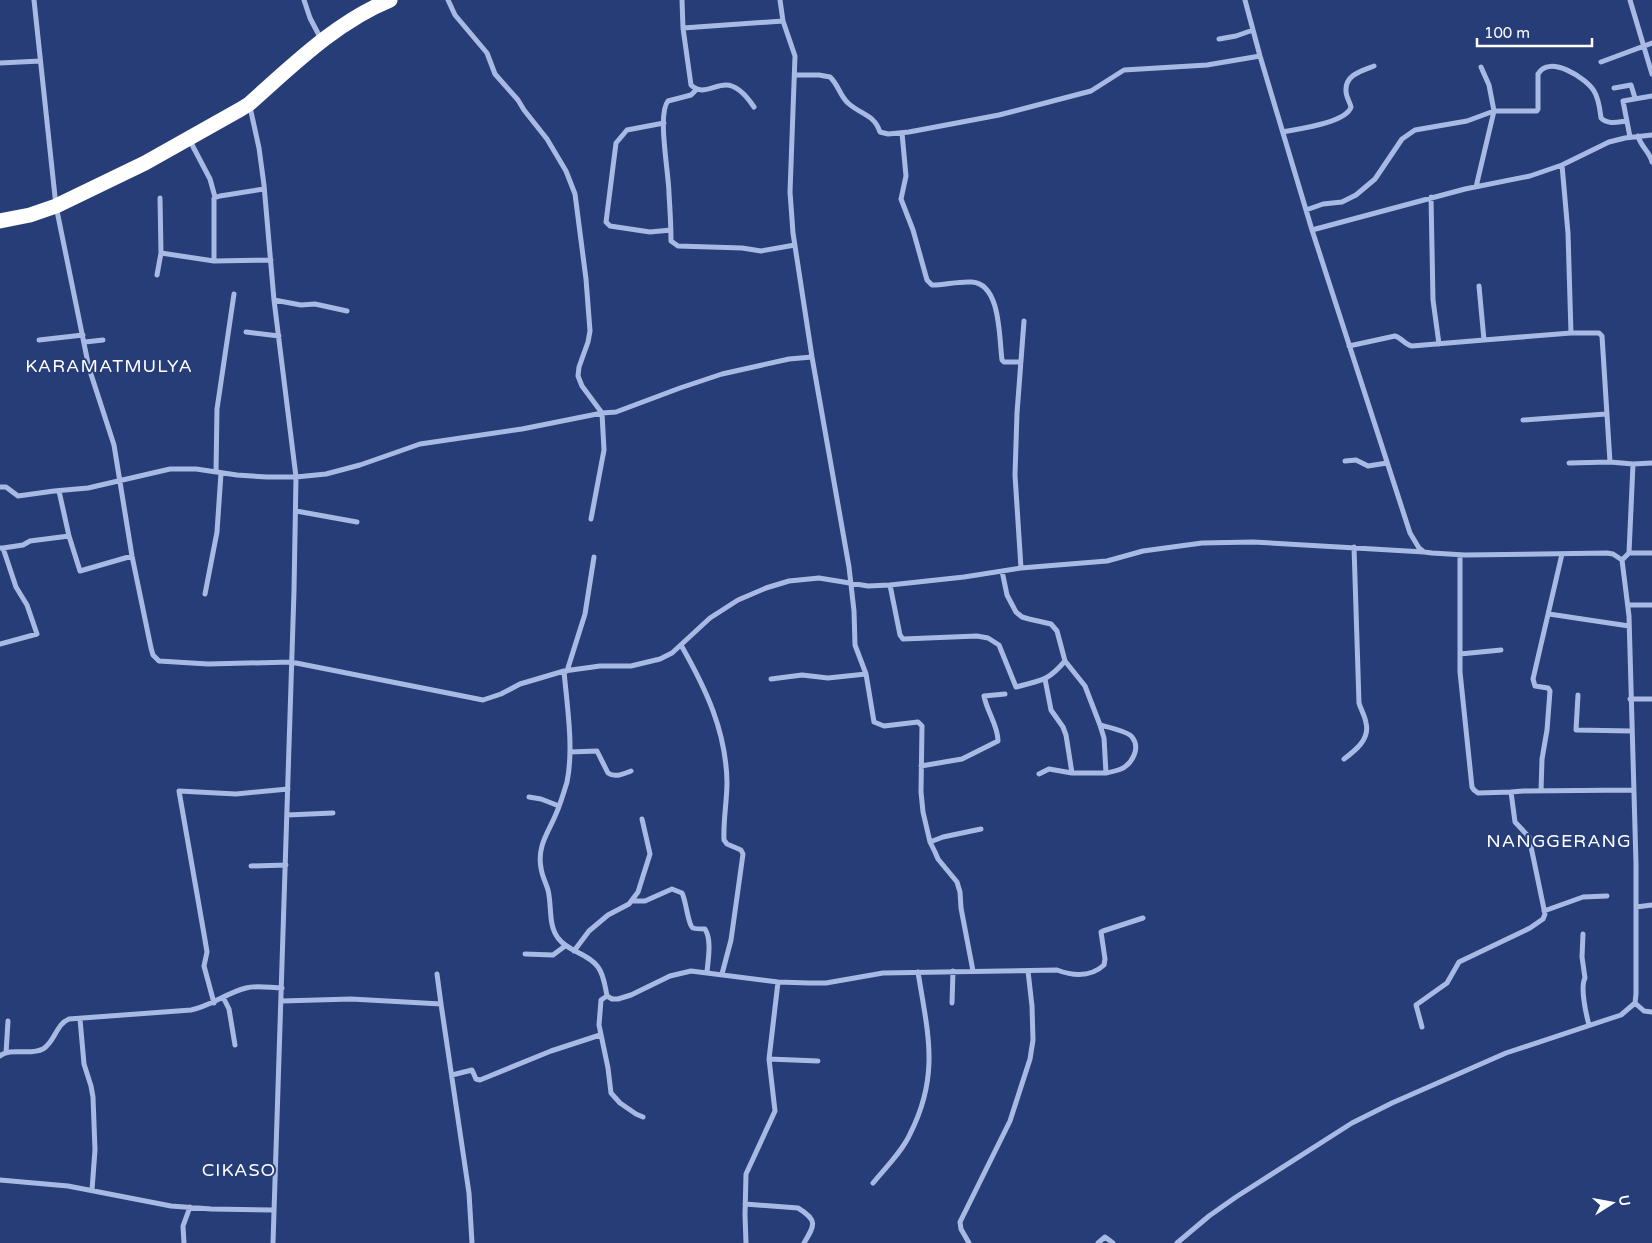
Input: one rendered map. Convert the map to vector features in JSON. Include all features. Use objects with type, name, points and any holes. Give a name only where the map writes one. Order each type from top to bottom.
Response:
[{"type":"highway","points":[[0,221],[30,215],[56,206],[114,179],[249,104],[291,67],[351,20],[390,0]]},
{"type":"street","points":[[34,0],[56,206],[94,387],[114,446],[132,556],[151,648],[156,660],[208,664],[291,662],[483,700],[536,678],[566,671],[646,663],[672,653],[710,618],[738,600],[789,581],[819,578],[868,586],[964,578],[1021,568],[1107,561],[1143,551],[1202,543],[1236,542],[1354,547],[1460,555],[1607,553],[1613,554],[1622,560],[1629,626],[1636,907],[1635,1003],[1622,1015],[1482,1063],[1352,1123],[1236,1197],[1209,1216],[1177,1243]]},
{"type":"street","points":[[304,0],[310,18],[322,42]]},
{"type":"street","points":[[448,0],[455,15],[487,53],[495,74],[518,100],[547,139],[571,181],[579,220],[589,320],[588,342],[579,367],[578,376],[582,386],[602,413],[604,450],[591,519]]},
{"type":"street","points":[[682,0],[683,28],[690,83],[697,89],[705,90],[729,86],[744,95],[754,107]]},
{"type":"street","points":[[780,0],[783,22],[794,49],[795,75],[790,192],[795,245],[851,584],[855,645],[866,674],[874,722],[884,726],[918,722],[922,726],[921,802],[930,842],[938,859],[957,882],[973,971]]},
{"type":"street","points":[[1245,0],[1312,230],[1349,346],[1410,533],[1424,552]]},
{"type":"street","points":[[1630,0],[1652,74]]},
{"type":"street","points":[[683,28],[783,22]]},
{"type":"street","points":[[1219,39],[1253,30]]},
{"type":"street","points":[[1601,62],[1652,43]]},
{"type":"street","points":[[795,75],[819,74],[830,77],[846,102],[874,120],[880,132],[902,133],[999,115],[1075,96],[1091,91],[1124,70],[1207,65],[1260,56]]},
{"type":"street","points":[[0,62],[40,61]]},
{"type":"street","points":[[1283,132],[1325,123],[1347,114],[1351,107],[1346,90],[1349,80],[1354,75],[1374,66]]},
{"type":"street","points":[[1306,210],[1324,204],[1342,202],[1356,195],[1375,178],[1402,139],[1410,132],[1468,121],[1494,111],[1537,112],[1538,74],[1541,69],[1548,66],[1555,66],[1573,73],[1591,86],[1596,94],[1601,118],[1604,121],[1607,123],[1626,122]]},
{"type":"street","points":[[1476,187],[1494,111],[1489,84],[1481,67]]},
{"type":"street","points":[[1614,88],[1631,85],[1635,98]]},
{"type":"street","points":[[697,89],[691,95],[667,102],[664,110],[671,240],[678,246],[742,248],[761,251],[795,245]]},
{"type":"street","points":[[1630,138],[1623,101],[1652,96]]},
{"type":"street","points":[[249,104],[259,148],[274,300],[296,477],[282,1001],[273,1243]]},
{"type":"street","points":[[664,123],[627,130],[616,143],[606,222],[610,226],[650,232],[671,230]]},
{"type":"street","points":[[902,133],[906,176],[901,199],[913,230],[927,280],[932,285],[973,282],[981,284],[987,289],[993,298],[997,315],[1002,360],[1004,362],[1021,362]]},
{"type":"street","points":[[1312,230],[1476,187],[1517,180],[1562,166],[1609,142],[1652,135]]},
{"type":"street","points":[[1638,136],[1641,145],[1650,154],[1652,162]]},
{"type":"street","points":[[188,138],[205,167],[215,197],[214,261]]},
{"type":"street","points":[[1562,166],[1568,233],[1571,334]]},
{"type":"street","points":[[215,197],[264,189]]},
{"type":"street","points":[[157,275],[161,253],[160,198]]},
{"type":"street","points":[[1431,198],[1433,300],[1439,344]]},
{"type":"street","points":[[161,253],[214,261],[271,260]]},
{"type":"street","points":[[1479,286],[1484,340]]},
{"type":"street","points":[[205,594],[217,532],[217,409],[234,294]]},
{"type":"street","points":[[274,300],[301,305],[315,304],[347,310]]},
{"type":"street","points":[[1021,568],[1015,475],[1017,412],[1024,321]]},
{"type":"street","points":[[246,332],[279,336]]},
{"type":"street","points":[[1349,346],[1395,336],[1399,337],[1408,346],[1412,346],[1528,336],[1599,333],[1603,341],[1610,462]]},
{"type":"street","points":[[39,340],[83,335]]},
{"type":"street","points":[[84,342],[103,340]]},
{"type":"street","points":[[0,487],[6,487],[18,496],[88,488],[170,469],[196,469],[260,476],[296,477],[326,474],[346,470],[420,444],[522,429],[602,413],[616,412],[722,374],[790,359],[812,357]]},
{"type":"street","points":[[1523,420],[1606,414]]},
{"type":"street","points":[[1345,461],[1356,460],[1368,466],[1387,463]]},
{"type":"street","points":[[1569,463],[1652,463]]},
{"type":"street","points":[[1622,560],[1629,553],[1633,464]]},
{"type":"street","points":[[59,491],[69,536],[80,571],[132,556]]},
{"type":"street","points":[[296,511],[356,522]]},
{"type":"street","points":[[0,644],[37,634],[28,605],[16,587],[1,548],[23,545],[30,541],[69,536]]},
{"type":"street","points":[[1344,759],[1360,744],[1367,730],[1359,703],[1354,547]]},
{"type":"street","points":[[1629,553],[1652,553]]},
{"type":"street","points":[[1541,791],[1542,759],[1547,730],[1550,692],[1548,688],[1535,686],[1533,679],[1562,554]]},
{"type":"street","points":[[1460,555],[1460,672],[1472,787],[1474,790],[1478,793],[1633,790]]},
{"type":"street","points":[[594,557],[585,614],[566,671],[570,752],[566,782],[559,806],[544,840],[540,859],[548,891],[554,932],[565,946],[588,958],[598,967],[603,976],[607,996],[612,999],[618,999],[680,972],[691,971],[778,982],[826,983],[884,972],[1057,970],[1067,974],[1080,975],[1102,967],[1105,962],[1103,931],[1143,918]]},
{"type":"street","points":[[1002,571],[1006,595],[1016,612],[1022,617],[1051,624],[1057,631],[1065,661],[1084,686],[1100,724],[1104,738],[1106,773]]},
{"type":"street","points":[[890,584],[900,635],[904,640],[977,636],[988,638],[999,645],[1016,686],[1045,680],[1055,673],[1065,661]]},
{"type":"street","points":[[1628,605],[1652,605]]},
{"type":"street","points":[[1549,614],[1629,626]]},
{"type":"street","points":[[681,645],[702,683],[714,712],[725,751],[727,784],[724,840],[727,844],[741,850],[743,854],[732,940],[722,974]]},
{"type":"street","points":[[1460,654],[1501,650]]},
{"type":"street","points":[[771,680],[802,675],[828,678],[866,674]]},
{"type":"street","points":[[1045,680],[1051,710],[1065,731],[1072,773]]},
{"type":"street","points":[[921,766],[962,759],[998,741],[997,731],[989,714],[984,696],[1005,694]]},
{"type":"street","points":[[1578,694],[1576,730],[1631,731]]},
{"type":"street","points":[[1630,699],[1652,699]]},
{"type":"street","points":[[1039,774],[1049,769],[1072,773],[1106,773],[1117,771],[1126,766],[1136,753],[1132,737],[1127,733],[1100,724]]},
{"type":"street","points":[[570,752],[597,751],[608,773],[611,775],[631,771]]},
{"type":"street","points":[[214,1003],[204,966],[207,954],[179,791],[236,794],[288,789]]},
{"type":"street","points":[[1422,1027],[1416,1005],[1447,983],[1459,962],[1530,928],[1543,919],[1544,911],[1528,837],[1515,822],[1511,792]]},
{"type":"street","points":[[529,797],[541,798],[559,806]]},
{"type":"street","points":[[287,815],[334,813]]},
{"type":"street","points":[[574,951],[589,931],[608,915],[632,901],[638,892],[650,854],[642,818]]},
{"type":"street","points":[[930,842],[981,829]]},
{"type":"street","points":[[251,866],[286,865]]},
{"type":"street","points":[[632,901],[645,902],[672,889],[682,893],[688,909],[691,926],[705,929],[708,932],[707,972]]},
{"type":"street","points":[[1544,911],[1583,897],[1607,896]]},
{"type":"street","points":[[1636,907],[1652,905]]},
{"type":"street","points":[[1582,934],[1582,957],[1585,978],[1583,990],[1589,1025]]},
{"type":"street","points":[[525,954],[554,955],[565,946]]},
{"type":"street","points":[[952,1003],[953,971]]},
{"type":"street","points":[[969,1243],[962,1232],[960,1222],[1010,1122],[1030,1059],[1033,1040],[1028,971]]},
{"type":"street","points":[[873,1183],[910,1136],[922,1106],[929,1077],[930,1057],[918,972]]},
{"type":"street","points":[[437,974],[468,1194],[472,1243]]},
{"type":"street","points":[[746,1243],[746,1174],[774,1111],[769,1058],[778,982]]},
{"type":"street","points":[[0,1056],[6,1053],[31,1052],[44,1049],[65,1021],[191,1010],[214,1003],[223,997],[248,987],[282,988]]},
{"type":"street","points":[[607,996],[601,1000],[599,1025],[611,1093],[620,1103],[642,1117]]},
{"type":"street","points":[[223,997],[229,1009],[235,1046]]},
{"type":"street","points":[[282,1001],[351,1000],[441,1004]]},
{"type":"street","points":[[1635,1003],[1644,1011],[1652,1012]]},
{"type":"street","points":[[80,1019],[84,1064],[93,1097],[94,1150],[92,1190]]},
{"type":"street","points":[[6,1053],[8,1021]]},
{"type":"street","points":[[452,1075],[472,1070],[476,1079],[480,1080],[551,1050],[600,1034]]},
{"type":"street","points":[[769,1058],[818,1061]]},
{"type":"street","points":[[0,1180],[63,1185],[170,1206],[274,1210]]},
{"type":"street","points":[[745,1204],[798,1208],[812,1220],[813,1226],[804,1243]]},
{"type":"street","points":[[184,1243],[183,1226],[190,1207]]},
{"type":"street","points":[[1098,1243],[1105,1237],[1113,1243]]},
{"type":"district","name":"KARAMATMULYA","points":[[109,366]]},
{"type":"district","name":"NANGGERANG","points":[[1559,841]]},
{"type":"district","name":"CIKASO","points":[[239,1170]]}]
